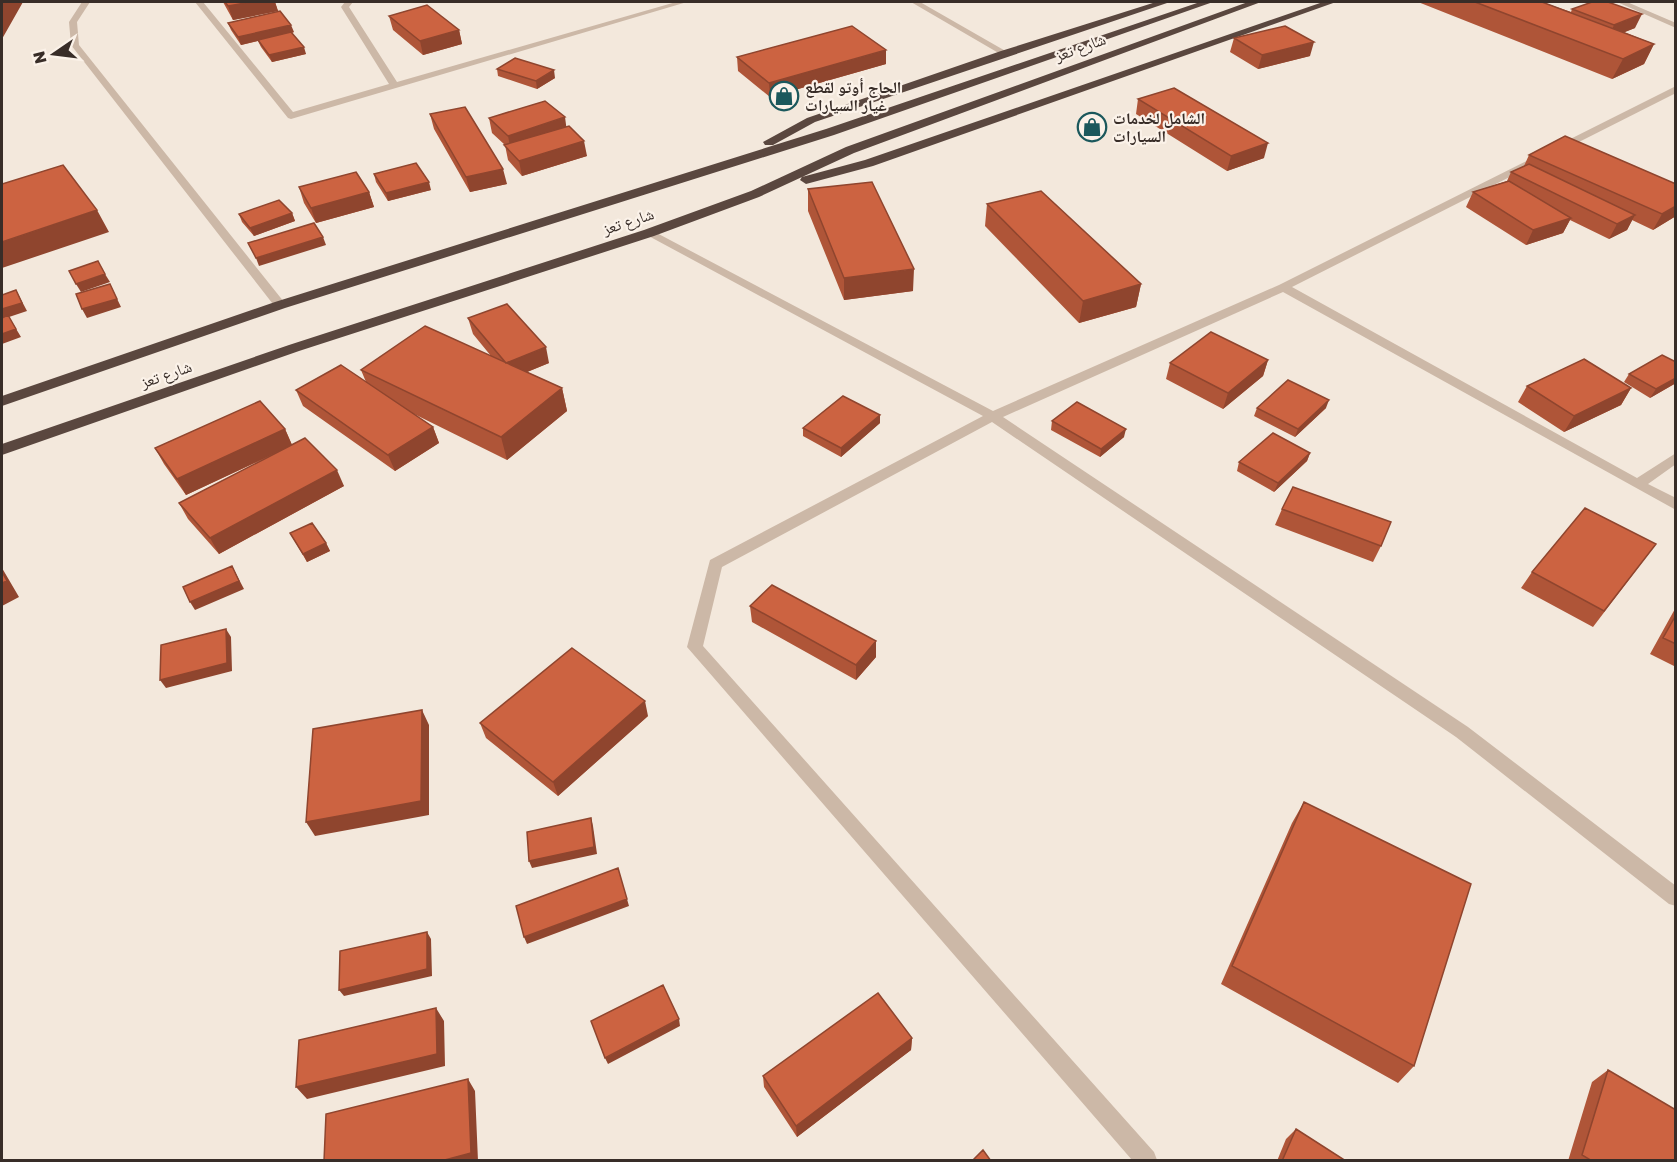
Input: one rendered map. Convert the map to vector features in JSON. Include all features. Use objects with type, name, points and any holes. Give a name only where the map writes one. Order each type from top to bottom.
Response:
[{"type":"highway","points":[[726,164],[811,120],[1005,53],[1165,2]]},
{"type":"highway","name":"شارع تعز","points":[[2,401],[279,305],[830,132],[1208,2]]},
{"type":"highway","name":"شارع تعز","points":[[2,450],[294,348],[649,233],[755,195],[850,150],[1256,2]]},
{"type":"highway","points":[[755,195],[869,163],[1331,2]]},
{"type":"street","points":[[86,2],[72,22],[75,45],[279,305]]},
{"type":"street","points":[[199,2],[291,116],[683,2]]},
{"type":"street","points":[[349,2],[345,7],[395,86]]},
{"type":"street","points":[[915,2],[1005,53]]},
{"type":"street","points":[[1622,2],[1676,26]]},
{"type":"street","points":[[1146,1161],[695,647],[715,564],[993,416],[1283,287],[1676,89]]},
{"type":"street","points":[[649,233],[993,416],[1462,732],[1676,898]]},
{"type":"street","points":[[1283,287],[1676,505]]},
{"type":"street","points":[[1638,484],[1676,457]]},
{"type":"building","points":[[225,2],[251,2],[228,6]]},
{"type":"building","points":[[1475,2],[1542,2],[1654,44],[1623,59]]},
{"type":"building","points":[[1592,2],[1608,2],[1642,14],[1614,25],[1572,9]]},
{"type":"building","points":[[427,5],[459,30],[420,41],[389,16]]},
{"type":"building","points":[[280,11],[291,25],[238,37],[228,23]]},
{"type":"building","points":[[852,26],[886,50],[769,83],[737,57]]},
{"type":"building","points":[[1285,26],[1314,42],[1262,55],[1234,38]]},
{"type":"building","points":[[291,32],[304,47],[269,55],[258,40]]},
{"type":"building","points":[[515,58],[554,70],[536,81],[497,69]]},
{"type":"building","points":[[1174,88],[1268,143],[1231,156],[1138,99]]},
{"type":"building","points":[[545,101],[565,117],[508,136],[489,118]]},
{"type":"building","points":[[465,107],[503,169],[466,177],[430,114]]},
{"type":"building","points":[[569,126],[584,141],[519,161],[504,145]]},
{"type":"building","points":[[1565,136],[1676,184],[1676,206],[1662,214],[1529,155]]},
{"type":"building","points":[[416,163],[429,182],[386,193],[374,174]]},
{"type":"building","points":[[1529,164],[1635,215],[1617,224],[1511,172]]},
{"type":"building","points":[[63,165],[97,210],[2,242],[2,184]]},
{"type":"building","points":[[356,172],[369,192],[311,208],[299,187]]},
{"type":"building","points":[[1509,181],[1571,218],[1533,230],[1473,192]]},
{"type":"building","points":[[872,182],[914,269],[844,278],[808,189]]},
{"type":"building","points":[[1041,191],[1141,284],[1083,301],[987,204]]},
{"type":"building","points":[[279,200],[292,213],[250,228],[239,214]]},
{"type":"building","points":[[314,223],[323,237],[256,258],[248,243]]},
{"type":"building","points":[[98,261],[105,274],[76,284],[69,271]]},
{"type":"building","points":[[110,284],[117,299],[82,309],[76,294]]},
{"type":"building","points":[[16,290],[22,303],[2,309],[2,295]]},
{"type":"building","points":[[507,304],[546,347],[506,363],[468,318]]},
{"type":"building","points":[[8,315],[16,329],[2,334],[2,318]]},
{"type":"building","points":[[425,326],[562,388],[501,437],[361,370]]},
{"type":"building","points":[[1211,332],[1268,360],[1228,393],[1170,363]]},
{"type":"building","points":[[1662,355],[1676,362],[1676,378],[1656,389],[1629,374]]},
{"type":"building","points":[[1584,359],[1631,388],[1574,416],[1527,386]]},
{"type":"building","points":[[341,365],[433,427],[388,455],[296,390]]},
{"type":"building","points":[[1288,380],[1329,400],[1298,429],[1257,408]]},
{"type":"building","points":[[843,396],[880,415],[841,448],[803,428]]},
{"type":"building","points":[[260,401],[285,429],[177,479],[155,448]]},
{"type":"building","points":[[1077,402],[1126,429],[1101,449],[1052,421]]},
{"type":"building","points":[[1273,433],[1310,453],[1278,483],[1239,462]]},
{"type":"building","points":[[305,438],[337,470],[210,538],[179,503]]},
{"type":"building","points":[[1293,487],[1391,522],[1381,546],[1282,509]]},
{"type":"building","points":[[1585,508],[1656,544],[1604,611],[1532,572]]},
{"type":"building","points":[[312,523],[326,543],[303,554],[290,533]]},
{"type":"building","points":[[232,566],[239,581],[190,602],[183,587]]},
{"type":"building","points":[[2,572],[7,581],[2,583]]},
{"type":"building","points":[[772,585],[876,641],[856,665],[750,606]]},
{"type":"building","points":[[1676,615],[1676,644],[1663,638]]},
{"type":"building","points":[[226,629],[227,663],[160,680],[161,645]]},
{"type":"building","points":[[572,648],[645,701],[553,782],[480,723]]},
{"type":"building","points":[[422,710],[421,801],[306,822],[313,729]]},
{"type":"building","points":[[1304,802],[1471,884],[1414,1066],[1232,966]]},
{"type":"building","points":[[591,818],[594,847],[529,861],[527,832]]},
{"type":"building","points":[[618,868],[627,899],[524,937],[516,906]]},
{"type":"building","points":[[427,932],[427,969],[339,990],[340,951]]},
{"type":"building","points":[[663,985],[679,1019],[605,1058],[591,1021]]},
{"type":"building","points":[[878,993],[912,1038],[796,1126],[763,1076]]},
{"type":"building","points":[[436,1008],[437,1054],[296,1087],[299,1040]]},
{"type":"building","points":[[1608,1070],[1676,1110],[1676,1161],[1592,1161],[1582,1155]]},
{"type":"building","points":[[468,1079],[471,1153],[441,1161],[324,1161],[326,1114]]},
{"type":"building","points":[[1296,1129],[1346,1161],[1282,1161]]},
{"type":"building","points":[[983,1150],[991,1161],[972,1161]]},
{"type":"place","name":"الحاج أوتو لقطع غيار السيارات","points":[[784,96]]},
{"type":"place","name":"الشامل لخدمات السيارات","points":[[1092,127]]}]
